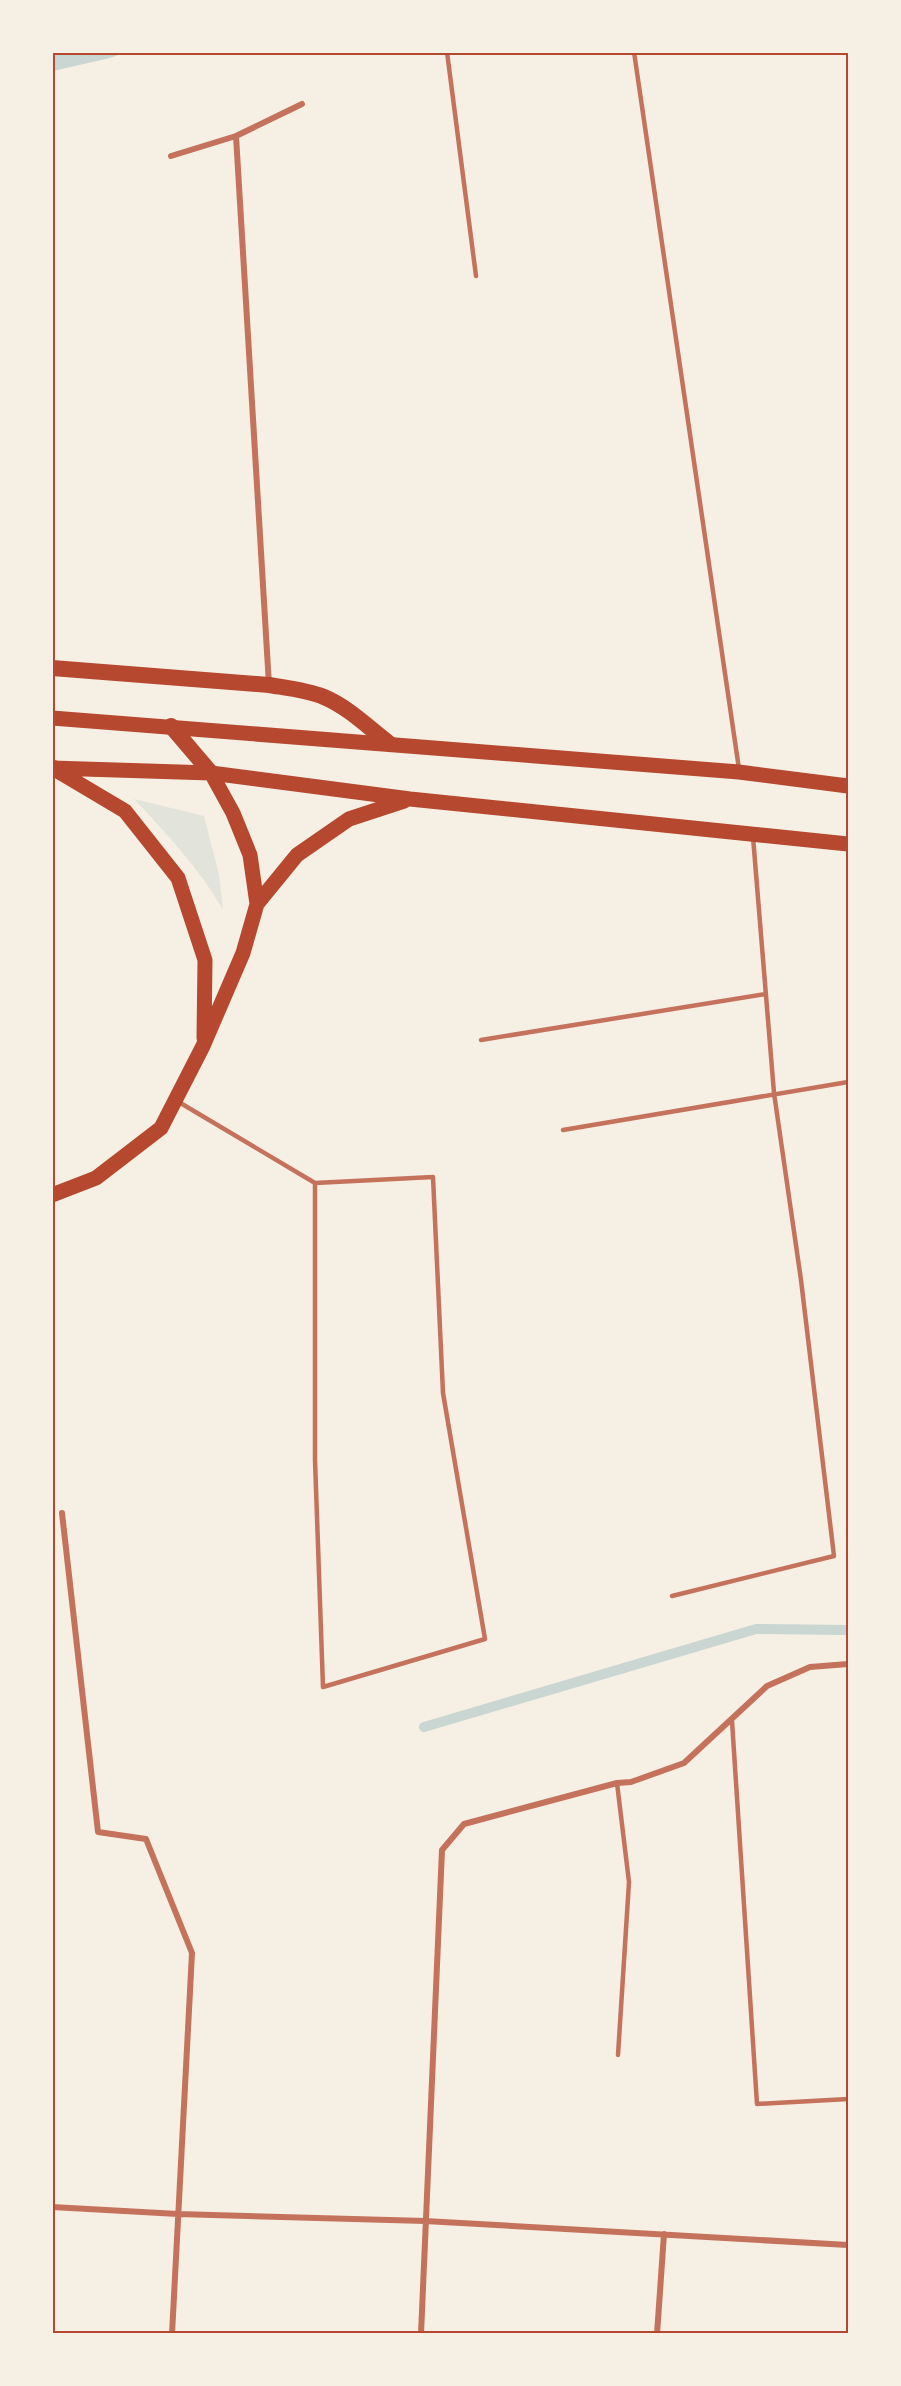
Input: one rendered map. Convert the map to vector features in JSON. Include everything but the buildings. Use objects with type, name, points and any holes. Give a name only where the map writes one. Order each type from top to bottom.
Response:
[{"type":"highway","points":[[52,668],[304,691],[325,697],[390,744]]},
{"type":"highway","points":[[171,726],[211,773]]},
{"type":"main road","points":[[52,718],[739,772],[849,786]]},
{"type":"main road","points":[[53,768],[211,773],[410,800],[849,844]]},
{"type":"main road","points":[[53,768],[125,811],[178,878],[205,960],[203,1046]]},
{"type":"main road","points":[[211,773],[233,813],[250,855],[257,904]]},
{"type":"main road","points":[[52,1195],[96,1178],[161,1128],[203,1046],[243,953],[257,904],[297,855],[349,819],[410,800]]},
{"type":"street","points":[[171,156],[236,136],[302,104]]},
{"type":"street","points":[[236,136],[269,686]]},
{"type":"street","points":[[62,1513],[98,1832],[146,1839],[192,1953],[172,2334]]},
{"type":"street","points":[[421,2334],[442,1850],[464,1824],[617,1783],[631,1782],[684,1763],[732,1721],[767,1686],[810,1667],[849,1664]]},
{"type":"street","points":[[52,2207],[178,2214],[425,2221],[849,2245]]},
{"type":"street","points":[[657,2334],[664,2234]]},
{"type":"lane","points":[[447,52],[476,276]]},
{"type":"lane","points":[[634,52],[739,772]]},
{"type":"lane","points":[[672,1596],[834,1556],[801,1280],[774,1093],[752,833]]},
{"type":"lane","points":[[481,1040],[766,994]]},
{"type":"lane","points":[[563,1130],[849,1082]]},
{"type":"lane","points":[[176,1100],[315,1183],[433,1178],[443,1393],[485,1639],[323,1687],[315,1460],[315,1183]]},
{"type":"lane","points":[[732,1721],[757,2104],[849,2099]]},
{"type":"lane","points":[[617,1783],[629,1882],[618,2055]]},
{"type":"shaded area","points":[[53,52],[123,53],[53,71]]},
{"type":"shaded area","points":[[134,799],[204,816],[219,874],[223,910],[193,866]]},
{"type":"waterway","points":[[424,1727],[756,1629],[848,1630]]}]
